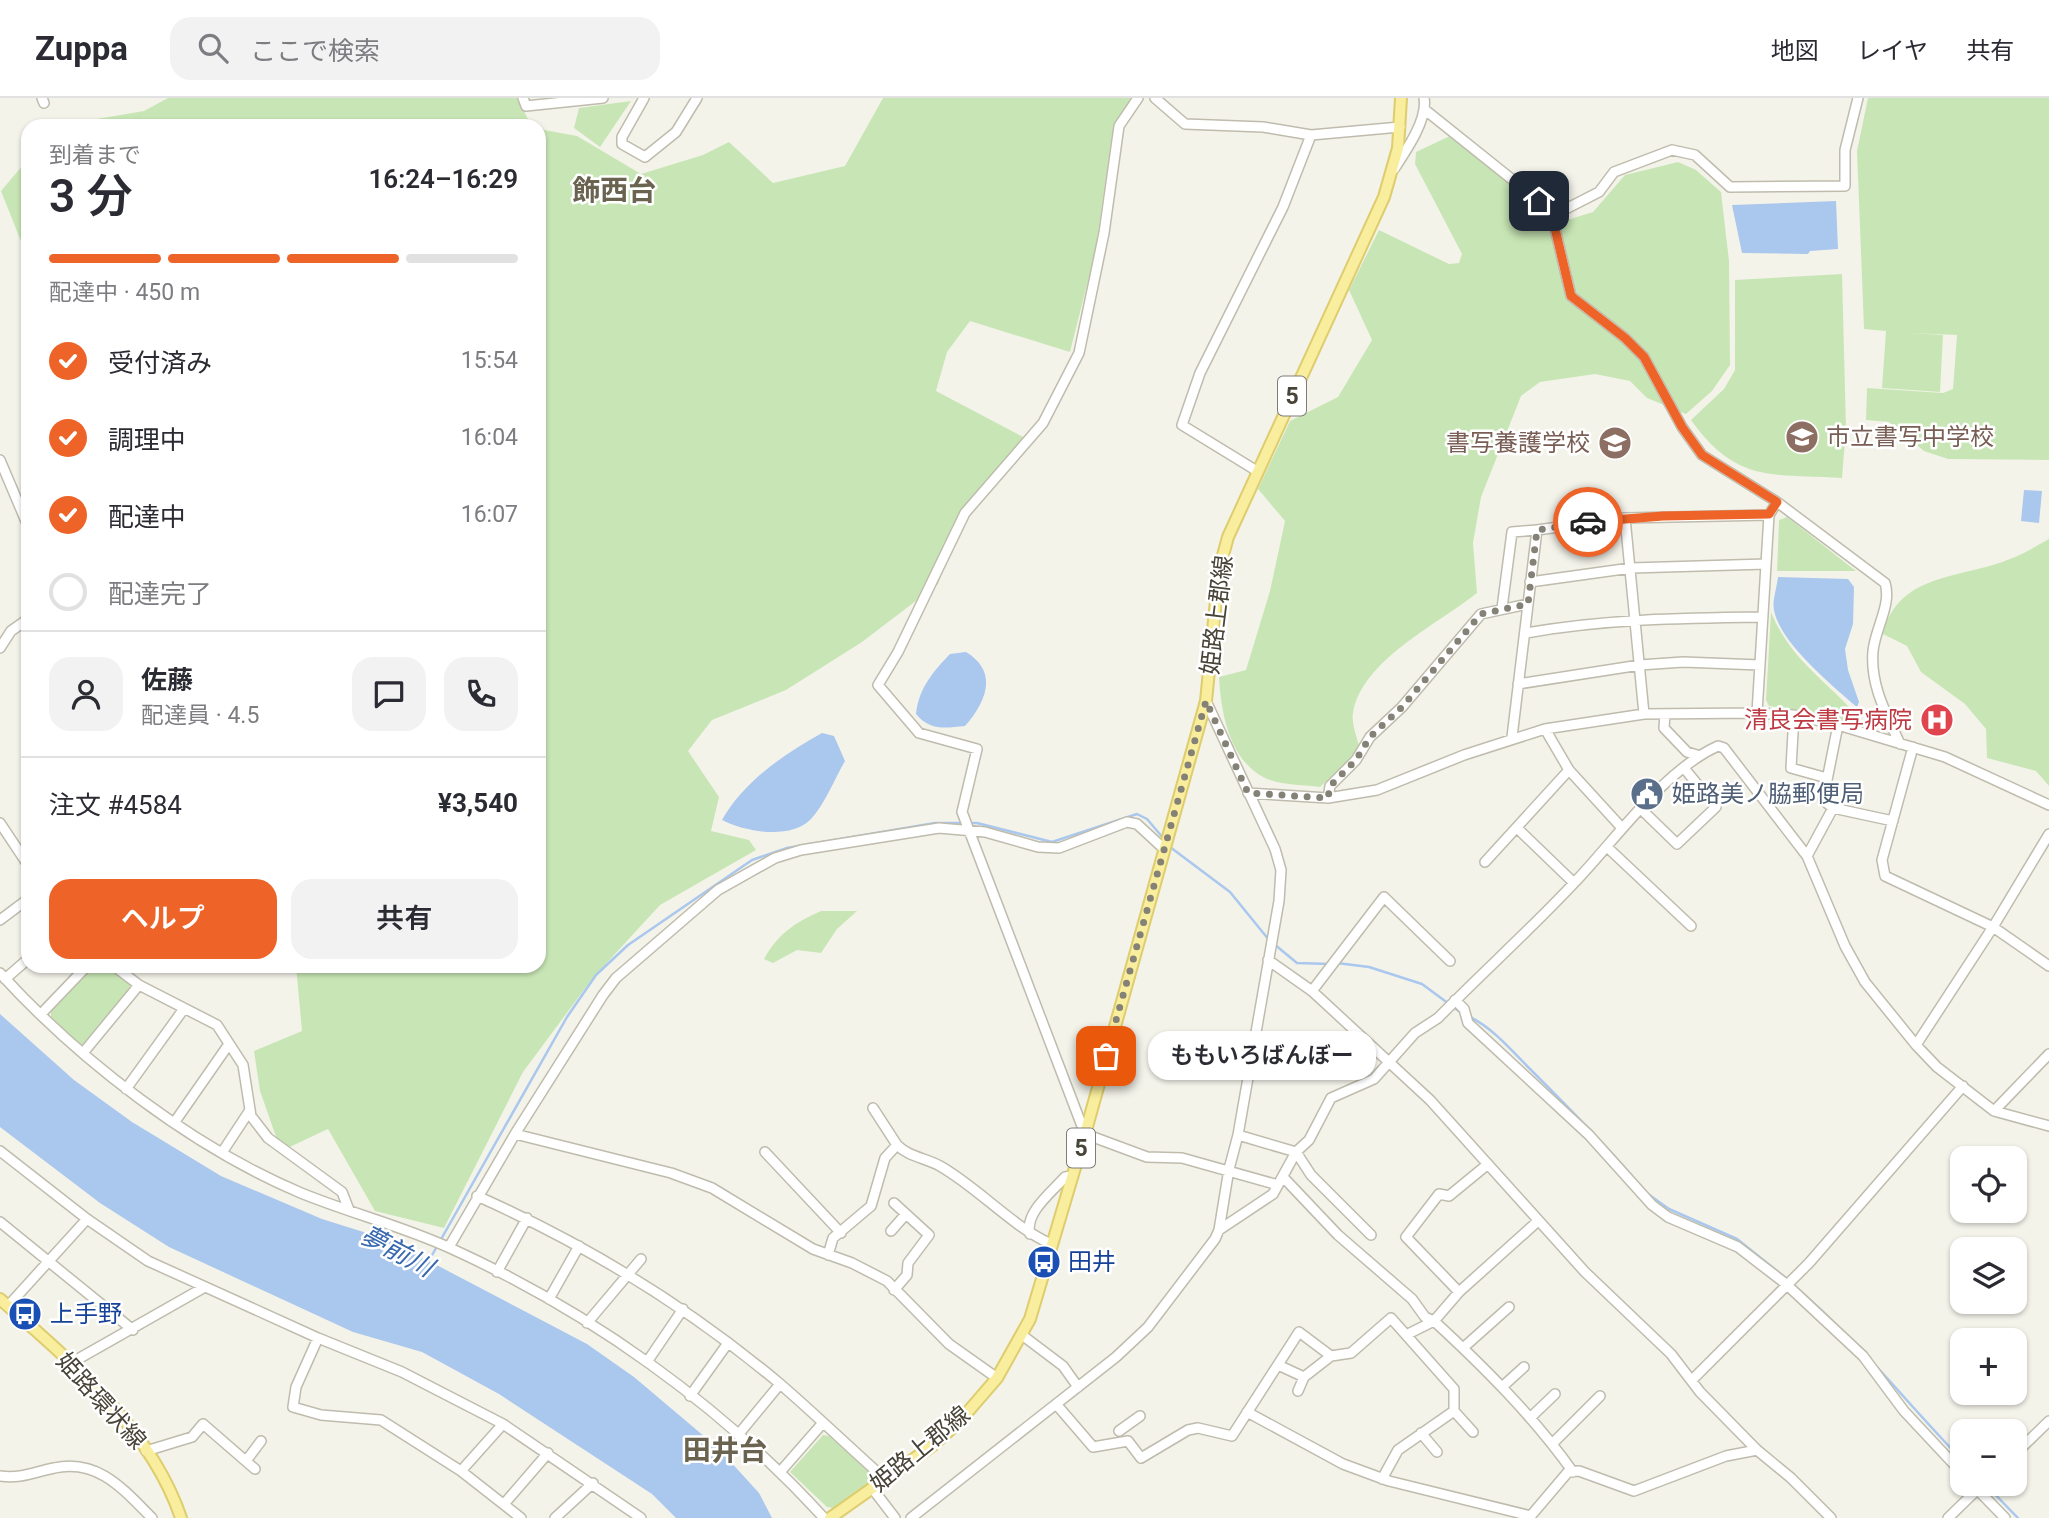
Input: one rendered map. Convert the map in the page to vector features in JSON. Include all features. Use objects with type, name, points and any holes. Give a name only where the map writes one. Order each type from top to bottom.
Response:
[{"type":"main road","name":"姫路上郡線","points":[[830,1518],[959,1422],[997,1378],[1022,1335],[1085,1134],[1206,701],[1219,570],[1228,537],[1256,471],[1363,247],[1393,170],[1400,127],[1401,98]]},
{"type":"main road","name":"姫路環状線","points":[[4,1303],[101,1393],[166,1477],[181,1518]]},
{"type":"street","points":[[523,98],[526,106],[603,98]]},
{"type":"street","points":[[644,98],[622,137],[622,144],[645,157],[676,132],[697,98]]},
{"type":"street","points":[[1138,98],[1119,126],[1104,233],[1079,353],[1043,423],[965,513],[898,652],[878,685],[919,733],[977,749],[962,812],[1085,1134],[1147,1157],[1182,1158],[1280,1181],[1412,1299],[1425,1317],[1434,1321],[1463,1348],[1553,1443],[1573,1472]]},
{"type":"street","points":[[1155,98],[1185,124],[1263,127],[1311,135],[1400,127]]},
{"type":"street","points":[[1393,170],[1409,144],[1424,109],[1424,98]]},
{"type":"street","points":[[1552,216],[1599,192],[1614,172],[1672,150],[1695,155],[1730,187],[1845,186],[1845,150],[1858,98]]},
{"type":"street","points":[[1424,109],[1539,201],[1552,216],[1571,296],[1625,338],[1644,357],[1682,427],[1702,455],[1777,502],[1885,583],[1889,594],[1873,648],[1872,671],[1877,694],[1900,744]]},
{"type":"street","points":[[1256,471],[1182,425],[1200,373],[1283,207],[1311,135]]},
{"type":"street","points":[[0,460],[21,510]]},
{"type":"street","points":[[1757,713],[1769,514],[1777,502]]},
{"type":"street","points":[[1502,608],[1512,532],[1625,517],[1769,514]]},
{"type":"street","points":[[1625,517],[1644,714]]},
{"type":"street","points":[[1512,737],[1537,530]]},
{"type":"street","points":[[1530,582],[1631,568],[1766,564]]},
{"type":"street","points":[[1328,798],[1330,786],[1356,760],[1370,737],[1402,707],[1481,614],[1528,604]]},
{"type":"street","points":[[1526,633],[1583,623],[1636,618],[1763,617]]},
{"type":"street","points":[[0,648],[11,631],[21,625]]},
{"type":"street","points":[[1518,684],[1640,665],[1683,662],[1760,665]]},
{"type":"street","points":[[1206,701],[1275,849],[1281,870],[1273,934],[1219,1230]]},
{"type":"street","points":[[1248,793],[1328,798],[1377,790],[1512,737],[1545,729],[1644,714],[1757,713],[1794,715],[1913,747],[1989,775],[2049,805]]},
{"type":"street","points":[[1665,714],[1664,728],[1687,752],[1697,755]]},
{"type":"street","points":[[1794,715],[1791,768],[1827,778]]},
{"type":"street","points":[[1838,725],[1823,800],[1833,808],[1893,821]]},
{"type":"street","points":[[1545,729],[1569,770],[1622,828]]},
{"type":"street","points":[[911,1518],[1116,1357],[1148,1327],[1219,1230],[1273,1194],[1296,1152],[1309,1140],[1331,1098],[1374,1079],[1415,1033],[1438,1018],[1574,883],[1641,809],[1697,755],[1718,746],[1724,748],[1807,856],[1845,946],[1865,982],[1916,1045],[1994,1111],[2049,1126]]},
{"type":"street","points":[[1913,747],[1882,860],[1885,876],[1993,928],[2049,966]]},
{"type":"street","points":[[1641,809],[1677,844],[1716,807],[1684,768]]},
{"type":"street","points":[[1485,862],[1569,770]]},
{"type":"street","points":[[1807,856],[1833,808]]},
{"type":"street","points":[[449,1247],[515,1134],[616,978],[718,890],[775,858],[801,850],[939,828],[985,832],[1038,847],[1059,848],[1127,822],[1137,824],[1163,848]]},
{"type":"street","points":[[0,823],[21,854]]},
{"type":"street","points":[[1517,828],[1574,883]]},
{"type":"street","points":[[1916,1045],[1993,928],[2049,834]]},
{"type":"street","points":[[1607,847],[1691,926]]},
{"type":"street","points":[[1312,991],[1384,897],[1450,961]]},
{"type":"street","points":[[0,906],[3,917],[21,904]]},
{"type":"street","points":[[1268,960],[1312,991],[1430,1100],[1585,1272],[1664,1346],[1693,1379],[1700,1392],[1830,1518]]},
{"type":"street","points":[[21,963],[3,976],[83,1053],[174,1123],[300,1192],[449,1247],[550,1299],[647,1362],[690,1396],[780,1472],[824,1518]]},
{"type":"street","points":[[41,1014],[80,973]]},
{"type":"street","points":[[123,973],[183,1010],[201,1015],[217,1025],[243,1065],[251,1116],[268,1138],[342,1192],[349,1210]]},
{"type":"street","points":[[83,1053],[139,985]]},
{"type":"street","points":[[1455,1000],[1464,1009],[1468,1023],[1589,1135],[1652,1205],[1668,1217],[1738,1247],[1786,1284],[1863,1356],[1904,1411],[1950,1460]]},
{"type":"street","points":[[126,1088],[183,1010]]},
{"type":"street","points":[[174,1123],[229,1044]]},
{"type":"street","points":[[1994,1111],[2049,1054]]},
{"type":"street","points":[[1693,1379],[1809,1262],[1963,1086]]},
{"type":"street","points":[[873,1108],[905,1152],[939,1165],[990,1200],[1030,1234],[1051,1244]]},
{"type":"street","points":[[223,1151],[250,1110]]},
{"type":"street","points":[[515,1134],[582,1153],[627,1161],[701,1183],[813,1249],[887,1281],[949,1345],[997,1378]]},
{"type":"street","points":[[1238,1135],[1296,1152],[1311,1175],[1371,1235]]},
{"type":"street","points":[[828,1255],[834,1238],[871,1206],[885,1158],[897,1144]]},
{"type":"street","points":[[0,1151],[87,1219],[148,1261],[318,1339],[402,1372],[503,1424],[593,1483],[635,1516]]},
{"type":"street","points":[[765,1152],[781,1159],[841,1233]]},
{"type":"street","points":[[1459,1292],[1406,1237],[1440,1194],[1449,1196],[1488,1164]]},
{"type":"street","points":[[1030,1234],[1029,1222],[1034,1213],[1065,1177],[1072,1176]]},
{"type":"street","points":[[477,1196],[527,1218],[579,1246],[682,1309],[779,1384],[885,1479]]},
{"type":"street","points":[[894,1203],[929,1235],[908,1263],[907,1275],[894,1290]]},
{"type":"street","points":[[891,1231],[906,1214]]},
{"type":"street","points":[[497,1272],[527,1218]]},
{"type":"street","points":[[4,1303],[51,1262],[87,1219]]},
{"type":"street","points":[[1408,1334],[1434,1321],[1459,1292],[1538,1221]]},
{"type":"street","points":[[0,1222],[133,1329]]},
{"type":"street","points":[[550,1299],[579,1246]]},
{"type":"street","points":[[587,1323],[641,1259]]},
{"type":"street","points":[[71,1363],[203,1288]]},
{"type":"street","points":[[1463,1348],[1509,1307]]},
{"type":"street","points":[[647,1362],[682,1309]]},
{"type":"street","points":[[1297,1391],[1304,1377],[1331,1356],[1351,1353],[1391,1318],[1454,1389],[1454,1411],[1473,1432]]},
{"type":"street","points":[[1056,1404],[1093,1447],[1128,1441],[1141,1458],[1188,1430],[1198,1428],[1232,1436],[1299,1332],[1331,1356]]},
{"type":"street","points":[[1022,1335],[1063,1366],[1078,1387]]},
{"type":"street","points":[[318,1339],[296,1387],[293,1407],[321,1415],[382,1420],[461,1471],[521,1518]]},
{"type":"street","points":[[690,1396],[728,1343]]},
{"type":"street","points":[[1278,1365],[1304,1377]]},
{"type":"street","points":[[1502,1387],[1524,1367]]},
{"type":"street","points":[[738,1435],[779,1384]]},
{"type":"street","points":[[1530,1418],[1555,1394]]},
{"type":"street","points":[[1553,1443],[1600,1396]]},
{"type":"street","points":[[1382,1479],[1398,1450],[1454,1411]]},
{"type":"street","points":[[1247,1412],[1343,1464],[1382,1479],[1530,1517],[1568,1472],[1578,1471],[1634,1491],[1726,1456],[1757,1450]]},
{"type":"street","points":[[1119,1432],[1140,1416]]},
{"type":"street","points":[[2027,1442],[2049,1421]]},
{"type":"street","points":[[146,1451],[191,1437],[203,1424],[255,1469]]},
{"type":"street","points":[[461,1471],[503,1424]]},
{"type":"street","points":[[780,1472],[822,1424]]},
{"type":"street","points":[[1421,1433],[1437,1452]]},
{"type":"street","points":[[246,1461],[261,1441]]},
{"type":"street","points":[[504,1504],[548,1453]]},
{"type":"street","points":[[0,1476],[18,1478],[66,1466],[94,1469],[107,1476],[152,1518]]},
{"type":"street","points":[[555,1518],[593,1483]]},
{"type":"street","points":[[872,1488],[895,1518]]},
{"type":"street","points":[[1948,1518],[1969,1496]]},
{"type":"street","points":[[1986,1496],[2005,1518]]},
{"type":"green space","points":[[168,98],[518,98],[528,119],[97,119],[144,111]]},
{"type":"green space","points":[[883,98],[1131,98],[1113,127],[1095,253],[1070,352],[970,321],[947,352],[936,391],[1027,439],[961,520],[938,584],[862,642],[786,690],[712,720],[688,751],[719,797],[711,831],[749,840],[756,850],[660,905],[592,979],[523,1072],[444,1228],[375,1211],[328,1129],[281,1151],[260,1091],[254,1051],[302,1031],[297,973],[546,973],[546,130],[577,136],[641,174],[703,155],[729,142],[773,183],[845,166]]},
{"type":"green space","points":[[1868,98],[2049,98],[2049,460],[1948,459],[1924,451],[1889,422],[1866,420],[1867,388],[1943,393],[1953,389],[1957,335],[1911,333],[1943,335],[1940,392],[1882,388],[1886,331],[1864,329],[1857,151]]},
{"type":"green space","points":[[631,101],[600,147],[574,128],[579,108]]},
{"type":"green space","points":[[1450,136],[1539,208],[1551,225],[1593,212],[1625,175],[1678,162],[1696,170],[1721,192],[1729,261],[1730,365],[1712,391],[1686,414],[1647,398],[1630,381],[1595,374],[1540,382],[1521,396],[1481,497],[1473,543],[1477,593],[1403,645],[1371,676],[1359,694],[1353,713],[1360,750],[1320,787],[1276,782],[1256,773],[1237,751],[1225,722],[1219,677],[1246,670],[1270,591],[1285,521],[1258,489],[1290,421],[1338,397],[1372,340],[1349,290],[1379,230],[1449,264],[1459,263],[1462,254],[1415,164],[1416,152]]},
{"type":"green space","points":[[21,167],[21,241],[1,191]]},
{"type":"green space","points":[[1842,274],[1846,428],[1842,478],[1775,475],[1740,465],[1707,440],[1691,420],[1724,389],[1735,370],[1735,280]]},
{"type":"green space","points":[[1787,517],[1856,571],[1777,571],[1779,520]]},
{"type":"green space","points":[[2049,539],[2049,786],[2036,771],[1987,758],[1986,729],[1965,704],[1921,672],[1907,646],[1883,634],[1891,614],[1902,599],[1917,588],[2010,559]]},
{"type":"green space","points":[[1771,612],[1787,642],[1807,666],[1852,710],[1850,722],[1807,711],[1769,706],[1766,700]]},
{"type":"green space","points":[[821,911],[857,911],[837,929],[821,953],[797,950],[773,963],[764,959],[788,930]]},
{"type":"green space","points":[[85,973],[117,973],[130,983],[131,988],[85,1044],[80,1044],[51,1017],[51,1010]]},
{"type":"green space","points":[[823,1435],[829,1436],[871,1474],[871,1481],[834,1508],[827,1507],[790,1472]]},
{"type":"water","points":[[1836,201],[1838,249],[1810,251],[1808,254],[1742,253],[1732,205]]},
{"type":"water","points":[[2024,490],[2042,491],[2039,523],[2021,521]]},
{"type":"water","points":[[1778,577],[1848,579],[1854,587],[1853,624],[1845,649],[1848,670],[1859,702],[1857,707],[1809,663],[1778,623],[1774,598]]},
{"type":"water","points":[[966,652],[983,669],[986,678],[986,688],[979,707],[965,726],[932,726],[916,714],[923,689],[950,654]]},
{"type":"water","points":[[822,733],[834,736],[845,761],[811,819],[802,826],[780,832],[743,828],[722,820],[753,781],[793,750]]},
{"type":"water","name":"夢前川","points":[[0,1014],[74,1080],[132,1122],[221,1176],[322,1219],[389,1240],[587,1344],[634,1377],[718,1448],[759,1493],[772,1518],[676,1518],[652,1494],[499,1394],[422,1352],[353,1332],[169,1247],[100,1203],[0,1127]]},
{"type":"waterway","name":"夢前川","points":[[427,1264],[567,1017],[596,975],[628,945],[752,860],[787,848],[935,823],[977,823],[1052,842],[1137,814],[1147,819],[1164,839]]},
{"type":"waterway","points":[[1170,847],[1230,892],[1269,940]]},
{"type":"waterway","points":[[1274,944],[1297,963],[1330,964]]},
{"type":"waterway","points":[[1337,963],[1369,967],[1422,984],[1464,1015]]},
{"type":"waterway","points":[[1470,1017],[1487,1027],[1502,1041],[1583,1122],[1632,1176]]},
{"type":"waterway","points":[[1648,1194],[1669,1209],[1737,1239],[1787,1279]]},
{"type":"waterway","points":[[1792,1284],[1858,1347],[1950,1447]]},
{"type":"waterway","points":[[1997,1496],[2018,1518]]},
{"type":"way so far","points":[[1106,1056],[1206,701],[1248,793],[1253,790],[1328,798],[1330,786],[1356,760],[1370,737],[1402,707],[1481,614],[1528,604],[1537,530],[1588,522]]},
{"type":"place","name":"市立書写中学校","points":[[1802,437]]},
{"type":"place","name":"書写養護学校","points":[[1615,443]]},
{"type":"place","name":"清良会書写病院","points":[[1937,720]]},
{"type":"place","name":"姫路美ノ脇郵便局","points":[[1647,794]]},
{"type":"place","name":"ももいろばんぼー","points":[[1106,1056]]},
{"type":"place","name":"田井","points":[[1044,1262]]},
{"type":"place","name":"上手野","points":[[25,1314]]},
{"type":"district","name":"飾西台","points":[[614,190]]},
{"type":"district","name":"田井台","points":[[725,1450]]},
{"type":"route","points":[[1539,201],[1552,216],[1562,250],[1567,289],[1571,296],[1625,338],[1644,357],[1682,427],[1702,455],[1777,502],[1769,514],[1625,517],[1588,522]]}]
